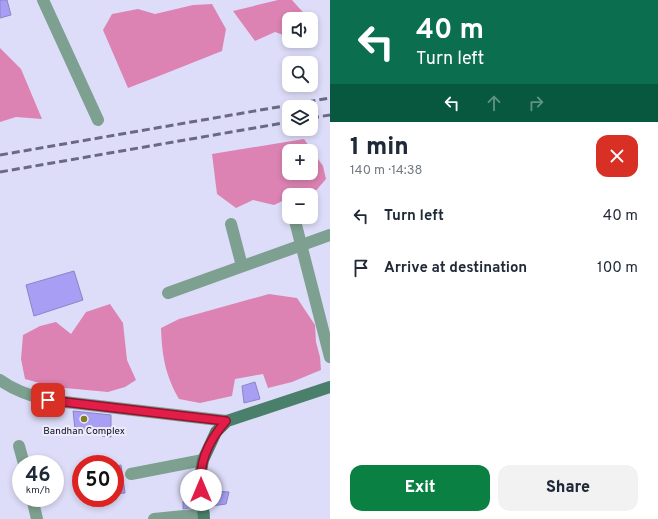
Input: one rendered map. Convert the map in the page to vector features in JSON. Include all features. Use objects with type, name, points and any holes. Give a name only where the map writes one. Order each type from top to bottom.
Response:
[{"type":"main road","points":[[204,517],[200,477],[203,460],[216,432],[226,421],[330,387]]},
{"type":"street","points":[[43,0],[98,120]]},
{"type":"street","points":[[231,224],[242,266]]},
{"type":"street","points":[[296,224],[330,357]]},
{"type":"street","points":[[168,292],[330,235]]},
{"type":"street","points":[[0,380],[28,395],[48,400],[226,421]]},
{"type":"street","points":[[19,446],[22,455]]},
{"type":"street","points":[[131,474],[203,460]]},
{"type":"street","points":[[34,507],[37,519]]},
{"type":"street","points":[[154,519],[204,517]]},
{"type":"shaded area","points":[[278,0],[292,0],[303,12],[282,12],[282,34],[275,32],[255,41],[233,11]]},
{"type":"shaded area","points":[[212,4],[226,29],[222,51],[128,88],[103,30],[112,14],[138,9],[155,14],[193,5]]},
{"type":"shaded area","points":[[0,48],[21,69],[42,119],[16,117],[0,122]]},
{"type":"shaded area","points":[[304,139],[308,144],[282,144],[282,180],[318,180],[318,159],[323,166],[326,179],[318,188],[282,188],[282,201],[274,205],[253,200],[236,208],[217,194],[212,154]]},
{"type":"shaded area","points":[[269,294],[297,298],[315,325],[316,342],[320,357],[321,370],[292,382],[268,388],[263,374],[235,379],[232,396],[200,403],[179,399],[167,373],[162,347],[161,328],[179,319]]},
{"type":"shaded area","points":[[110,304],[123,323],[127,360],[136,380],[125,387],[108,392],[54,387],[25,379],[21,359],[23,335],[40,326],[56,322],[71,334],[86,312]]},
{"type":"building","points":[[0,0],[7,0],[11,15],[0,18]]},
{"type":"building","points":[[74,271],[83,300],[34,316],[26,285]]},
{"type":"building","points":[[255,382],[260,399],[244,403],[242,386]]},
{"type":"building","points":[[73,411],[111,415],[111,437],[102,436],[101,431],[75,429]]},
{"type":"building","points":[[213,491],[229,492],[226,504],[211,506]]},
{"type":"building","points":[[183,501],[194,501],[195,507],[183,509]]},
{"type":"railway","points":[[0,155],[330,98]]},
{"type":"railway","points":[[318,117],[330,115]]},
{"type":"railway","points":[[0,172],[282,123]]},
{"type":"place","name":"Bandhan Complex","points":[[84,419]]},
{"type":"route","points":[[48,400],[226,421],[216,432],[203,460],[200,477],[201,490]]}]
